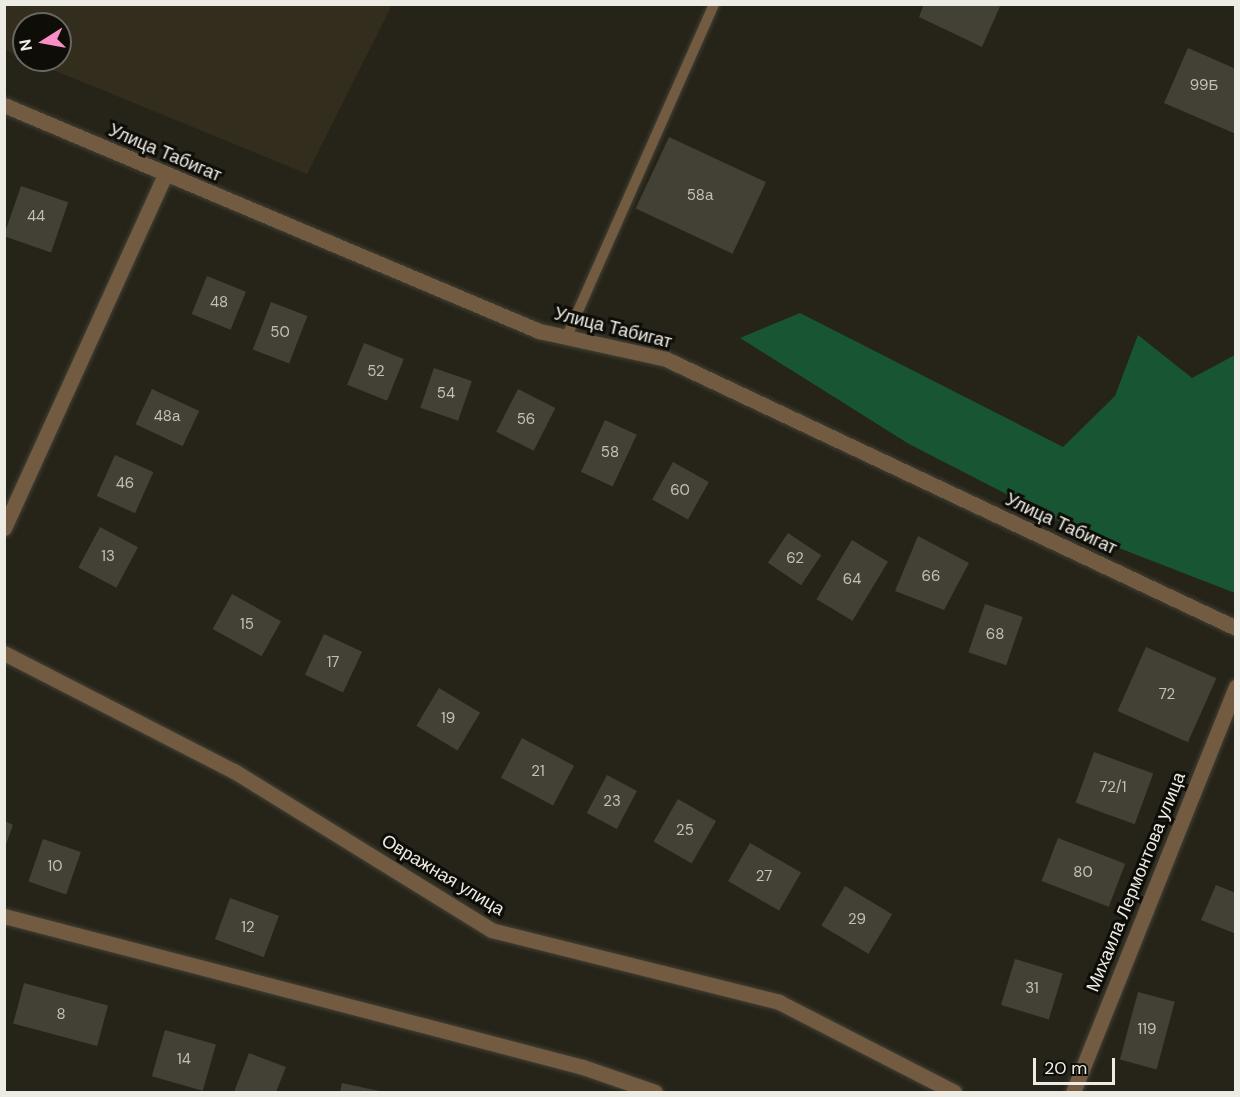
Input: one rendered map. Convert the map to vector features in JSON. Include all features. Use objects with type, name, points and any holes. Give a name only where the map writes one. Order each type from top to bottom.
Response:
[{"type":"street","name":"Улица Табигат","points":[[6,108],[539,331],[666,359],[1236,628]]},
{"type":"street","points":[[4,528],[165,175]]},
{"type":"street","name":"Овражная улица","points":[[4,653],[234,771],[491,930],[779,1002],[954,1092]]},
{"type":"street","name":"Михаила Лермонтова улица","points":[[1074,1092],[1236,686]]},
{"type":"street","points":[[4,916],[583,1067],[655,1092]]},
{"type":"lane","points":[[567,336],[714,4]]},
{"type":"shaded area","points":[[5,4],[392,5],[307,174],[58,72],[72,72],[72,12],[12,12],[12,53],[5,50]]},
{"type":"green space","points":[[800,313],[1063,447],[1115,396],[1138,335],[1192,378],[1235,355],[1235,593],[1088,536],[909,444],[740,338]]},
{"type":"building","points":[[924,4],[1001,4],[982,47],[919,17]]},
{"type":"building","points":[[1188,48],[1236,69],[1236,134],[1164,103]]},
{"type":"building","points":[[669,137],[766,182],[733,254],[636,209]]},
{"type":"building","points":[[21,186],[68,202],[51,252],[4,236]]},
{"type":"building","points":[[207,276],[246,292],[231,330],[192,314]]},
{"type":"building","points":[[271,302],[307,316],[289,364],[253,350]]},
{"type":"building","points":[[364,343],[404,359],[387,401],[347,385]]},
{"type":"building","points":[[434,368],[472,381],[458,421],[420,408]]},
{"type":"building","points":[[152,389],[199,411],[183,446],[136,424]]},
{"type":"building","points":[[518,389],[555,408],[534,451],[496,432]]},
{"type":"building","points":[[605,420],[637,435],[613,486],[581,472]]},
{"type":"building","points":[[115,455],[153,472],[135,513],[97,496]]},
{"type":"building","points":[[673,462],[709,482],[688,519],[652,500]]},
{"type":"building","points":[[100,527],[138,547],[116,588],[78,568]]},
{"type":"building","points":[[788,533],[821,555],[801,585],[768,563]]},
{"type":"building","points":[[918,536],[969,563],[944,610],[895,591]]},
{"type":"building","points":[[852,540],[888,562],[852,621],[816,599]]},
{"type":"building","points":[[232,594],[281,621],[262,656],[213,629]]},
{"type":"building","points":[[985,604],[1023,617],[1006,665],[968,652]]},
{"type":"building","points":[[324,634],[362,652],[343,693],[305,675]]},
{"type":"building","points":[[1146,647],[1216,678],[1188,742],[1118,711]]},
{"type":"building","points":[[439,688],[480,713],[457,750],[416,726]]},
{"type":"building","points":[[522,738],[574,766],[553,805],[501,778]]},
{"type":"building","points":[[1094,752],[1153,774],[1135,824],[1076,803]]},
{"type":"building","points":[[607,775],[637,791],[617,829],[587,813]]},
{"type":"building","points":[[678,799],[716,821],[692,863],[654,841]]},
{"type":"building","points":[[5,821],[13,825],[5,847]]},
{"type":"building","points":[[1058,838],[1125,864],[1109,907],[1042,881]]},
{"type":"building","points":[[43,839],[81,852],[66,895],[28,882]]},
{"type":"building","points":[[750,843],[801,872],[779,911],[728,881]]},
{"type":"building","points":[[1216,885],[1236,893],[1236,934],[1201,920]]},
{"type":"building","points":[[845,886],[892,914],[868,954],[821,925]]},
{"type":"building","points":[[230,898],[279,916],[264,957],[215,939]]},
{"type":"building","points":[[1015,959],[1063,974],[1049,1020],[1001,1005]]},
{"type":"building","points":[[24,983],[108,1006],[97,1046],[13,1024]]},
{"type":"building","points":[[1138,992],[1175,1002],[1157,1069],[1120,1060]]},
{"type":"building","points":[[165,1030],[216,1045],[203,1091],[152,1076]]},
{"type":"building","points":[[249,1053],[286,1067],[276,1092],[234,1092]]},
{"type":"building","points":[[342,1083],[384,1092],[340,1092]]}]
